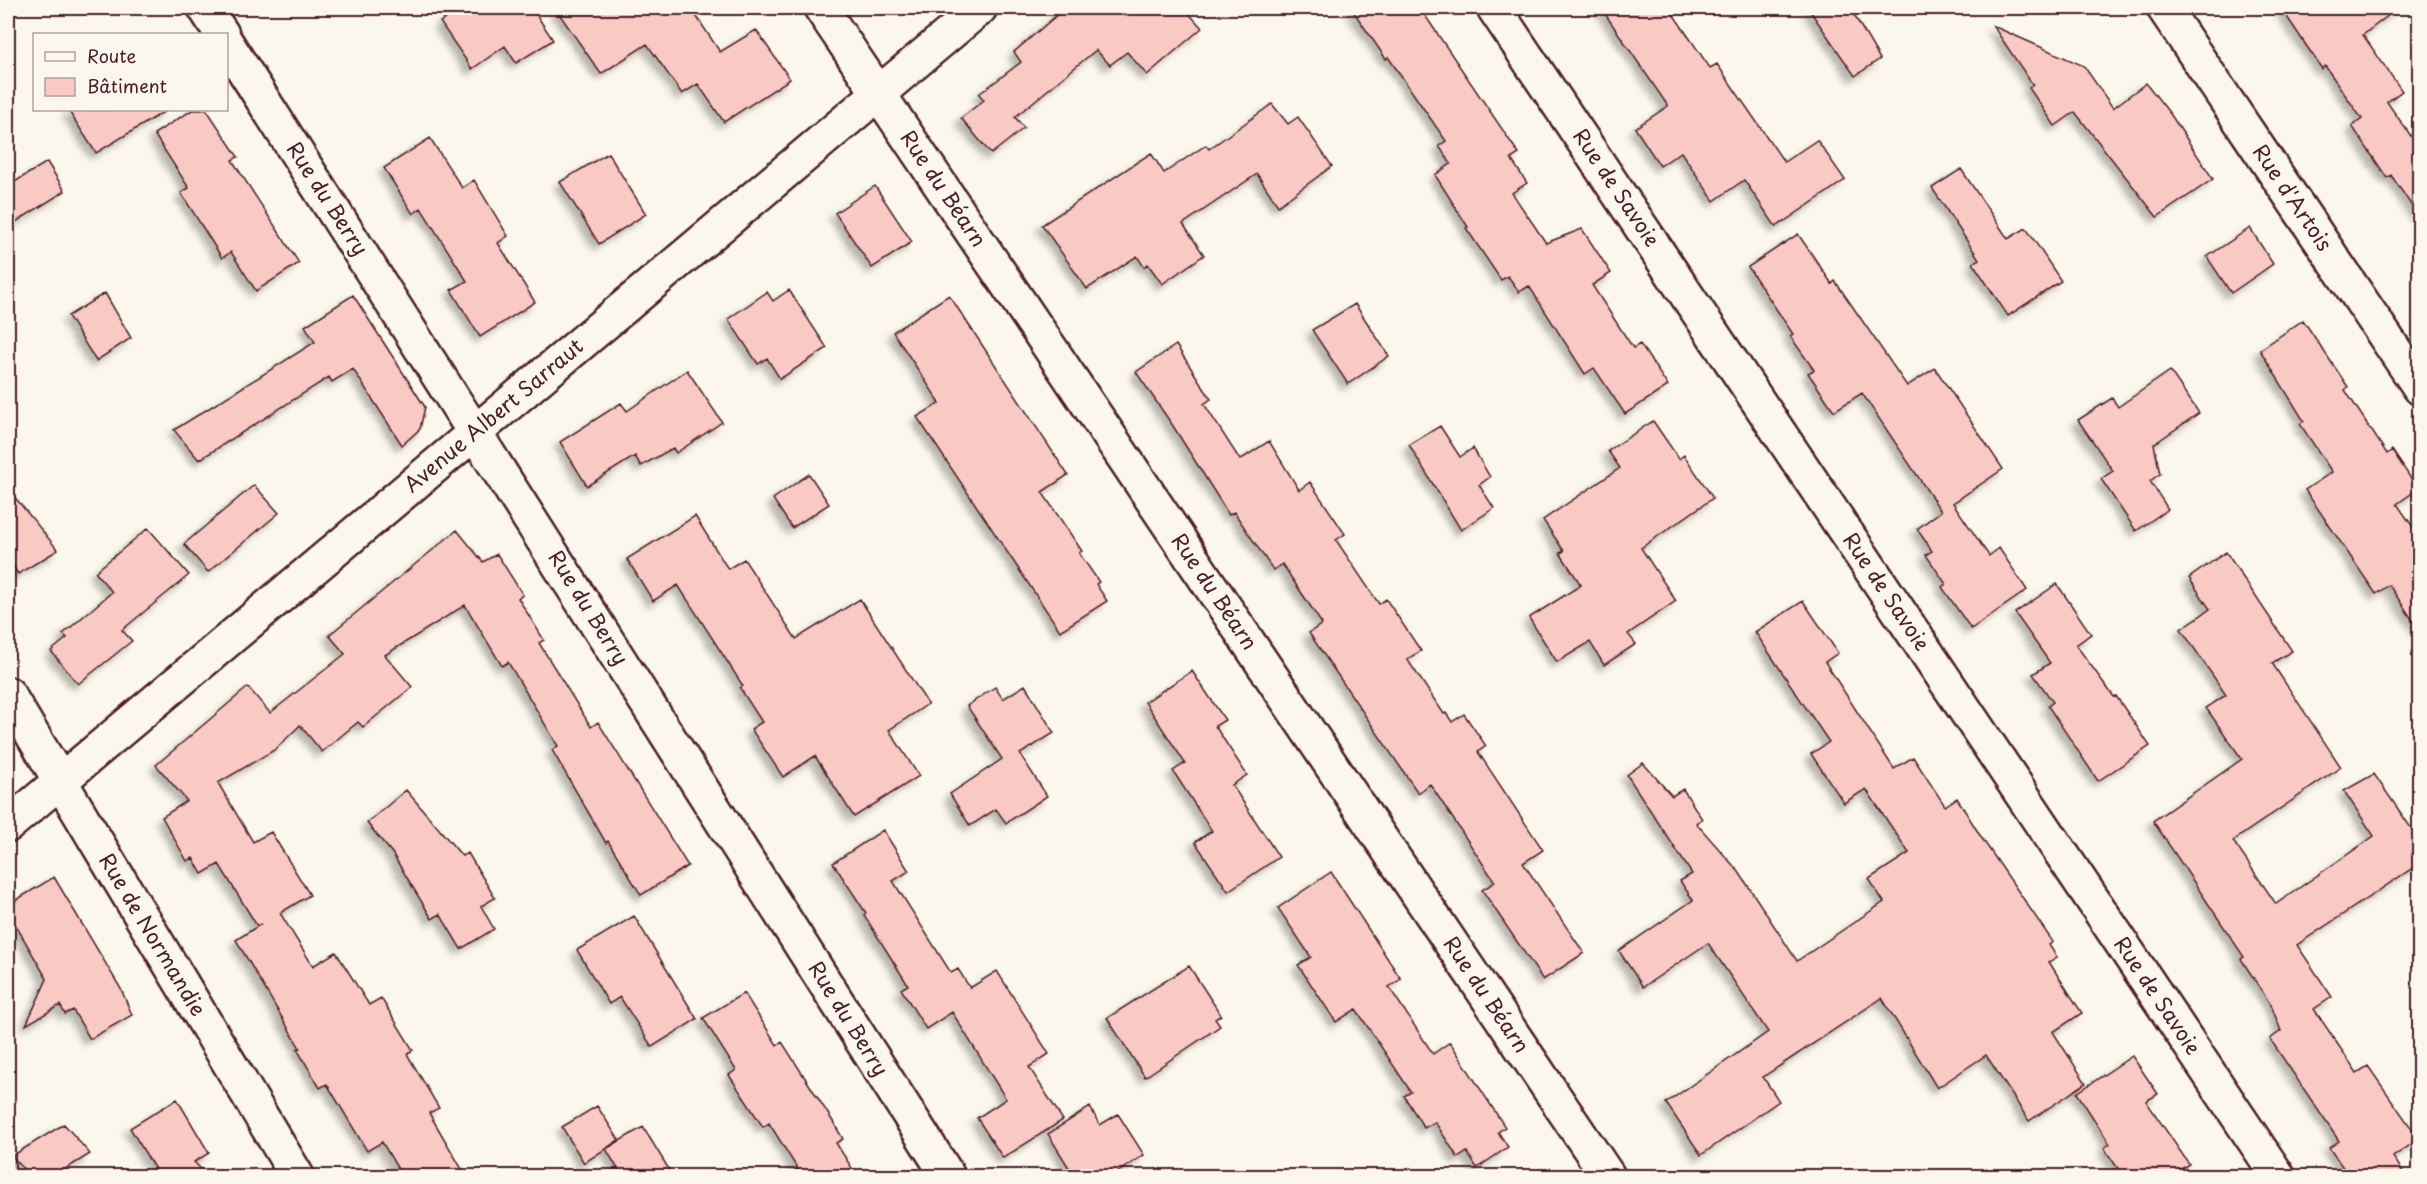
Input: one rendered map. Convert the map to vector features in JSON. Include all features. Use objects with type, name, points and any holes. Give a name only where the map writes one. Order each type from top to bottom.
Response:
[{"type":"street","points":[[205,8],[221,33]]},
{"type":"street","name":"Rue du Béarn","points":[[821,8],[1608,1176]]},
{"type":"street","name":"Avenue Albert Sarraut","points":[[8,825],[981,8]]},
{"type":"street","name":"Rue de Savoie","points":[[1494,8],[2278,1176]]},
{"type":"street","name":"Rue d'Artois","points":[[2164,8],[2420,388]]},
{"type":"street","name":"Rue du Berry","points":[[228,45],[476,431],[948,1176]]},
{"type":"street","name":"Rue de Normandie","points":[[8,694],[297,1176]]},
{"type":"building","points":[[463,8],[532,8],[553,40],[516,63],[505,46],[472,69],[440,22]]},
{"type":"building","points":[[555,8],[691,8],[720,52],[756,30],[790,79],[724,122],[698,84],[682,94],[647,44],[601,74]]},
{"type":"building","points":[[1065,8],[1184,8],[1202,28],[1147,75],[1127,52],[1110,65],[1096,50],[1015,117],[1024,128],[991,154],[961,118],[984,100],[979,94],[1021,62],[1014,52]]},
{"type":"building","points":[[1351,8],[1420,8],[1519,154],[1511,159],[1527,183],[1512,193],[1546,243],[1582,229],[1611,273],[1592,285],[1633,348],[1640,344],[1668,386],[1625,414],[1594,368],[1585,374],[1529,286],[1519,292],[1508,276],[1501,280],[1466,228],[1468,227],[1435,175],[1451,164],[1439,146],[1446,141]]},
{"type":"building","points":[[1601,8],[1669,8],[1710,68],[1717,64],[1784,162],[1817,140],[1845,180],[1776,227],[1744,180],[1714,201],[1681,152],[1660,166],[1635,128],[1668,106]]},
{"type":"building","points":[[1808,8],[1850,8],[1880,59],[1855,76]]},
{"type":"building","points":[[2281,8],[2398,8],[2363,35],[2402,91],[2387,102],[2420,149],[2420,218],[2391,175],[2387,178],[2352,126],[2362,119],[2325,66],[2322,69]]},
{"type":"building","points":[[1993,26],[2084,66],[2113,108],[2146,83],[2171,115],[2213,179],[2157,217],[2075,112],[2055,126],[2029,88],[2033,85]]},
{"type":"building","points":[[1272,104],[1288,124],[1298,117],[1332,166],[1278,206],[1257,174],[1183,224],[1204,255],[1162,284],[1148,264],[1144,267],[1137,256],[1087,289],[1042,225],[1151,153],[1164,173],[1206,145],[1209,149]]},
{"type":"building","points":[[69,111],[165,111],[96,153]]},
{"type":"building","points":[[190,111],[208,111],[238,157],[232,160],[299,263],[256,291],[231,252],[222,258],[181,193],[189,188],[154,134]]},
{"type":"building","points":[[430,138],[462,188],[474,180],[508,236],[498,243],[535,302],[480,337],[451,290],[467,281],[421,208],[413,214],[384,168]]},
{"type":"building","points":[[608,153],[646,214],[599,244],[560,182]]},
{"type":"building","points":[[47,162],[65,191],[8,227],[8,186]]},
{"type":"building","points":[[1961,169],[2008,239],[2026,228],[2061,281],[2008,316],[1973,263],[1979,259],[1932,188]]},
{"type":"building","points":[[875,186],[912,242],[872,268],[835,213]]},
{"type":"building","points":[[2250,228],[2273,264],[2231,293],[2207,257]]},
{"type":"building","points":[[1798,234],[1832,284],[1835,281],[1907,386],[1935,368],[2003,469],[1953,503],[1989,556],[1999,548],[2027,590],[1971,629],[1942,587],[1946,584],[1926,555],[1932,551],[1917,529],[1941,511],[1862,393],[1834,411],[1808,373],[1814,370],[1790,336],[1793,334],[1748,267]]},
{"type":"building","points":[[789,290],[827,348],[780,379],[767,358],[758,364],[728,319],[767,292],[773,301]]},
{"type":"building","points":[[105,293],[131,338],[96,361],[68,316]]},
{"type":"building","points":[[353,295],[425,407],[420,429],[402,445],[353,369],[332,382],[329,377],[199,460],[174,430],[315,342],[305,326]]},
{"type":"building","points":[[949,295],[1068,475],[1042,492],[1082,551],[1079,553],[1099,582],[1096,584],[1107,601],[1060,631],[917,417],[940,403],[893,332]]},
{"type":"building","points":[[1355,304],[1389,356],[1348,384],[1312,330]]},
{"type":"building","points":[[2303,320],[2348,387],[2345,390],[2387,454],[2392,450],[2418,489],[2397,504],[2420,537],[2420,631],[2389,585],[2376,594],[2305,490],[2332,472],[2300,424],[2304,421],[2260,350]]},
{"type":"building","points":[[1176,345],[1211,399],[1204,404],[1240,460],[1269,441],[1299,490],[1310,482],[1345,534],[1336,540],[1379,604],[1386,599],[1421,651],[1407,659],[1444,714],[1446,713],[1452,722],[1464,714],[1486,746],[1478,752],[1543,850],[1523,863],[1584,953],[1543,980],[1482,890],[1495,882],[1430,784],[1418,793],[1309,633],[1322,624],[1305,598],[1282,564],[1273,570],[1234,512],[1229,515],[1136,372]]},
{"type":"building","points":[[687,370],[722,422],[676,453],[673,448],[641,466],[635,456],[587,486],[560,442],[621,403],[627,411]]},
{"type":"building","points":[[2170,371],[2199,413],[2154,444],[2160,474],[2150,481],[2168,509],[2136,531],[2101,479],[2113,471],[2078,420],[2112,398],[2118,407]]},
{"type":"building","points":[[1653,421],[1679,459],[1684,455],[1713,498],[1641,548],[1676,601],[1628,634],[1636,644],[1604,665],[1590,642],[1557,662],[1529,618],[1581,585],[1560,553],[1564,551],[1543,520],[1620,468],[1608,451]]},
{"type":"building","points":[[1440,426],[1460,457],[1473,448],[1490,477],[1479,485],[1494,508],[1461,530],[1409,445]]},
{"type":"building","points":[[809,474],[829,504],[792,528],[773,499]]},
{"type":"building","points":[[254,485],[279,513],[208,572],[184,544]]},
{"type":"building","points":[[8,489],[58,550],[18,574],[8,557]]},
{"type":"building","points":[[695,516],[728,569],[744,559],[796,639],[860,599],[928,704],[889,730],[919,776],[854,817],[815,756],[783,777],[751,729],[762,722],[740,688],[743,686],[678,585],[653,601],[627,559]]},
{"type":"building","points":[[148,528],[189,575],[122,630],[132,641],[78,684],[51,651],[67,638],[63,634],[112,592],[95,572]]},
{"type":"building","points":[[457,530],[483,562],[497,554],[523,595],[518,598],[544,640],[539,643],[591,727],[598,722],[688,866],[641,895],[608,841],[606,843],[552,750],[558,746],[508,662],[502,666],[465,605],[385,655],[412,687],[363,727],[358,722],[322,752],[300,725],[276,749],[218,783],[253,842],[271,832],[310,895],[280,913],[313,966],[336,952],[369,1005],[381,998],[413,1050],[407,1054],[439,1108],[429,1113],[466,1176],[402,1176],[382,1142],[367,1151],[327,1084],[320,1088],[297,1049],[300,1048],[236,940],[261,924],[257,926],[219,864],[202,874],[193,858],[187,861],[162,817],[187,801],[156,765],[248,687],[270,713],[345,654],[329,635]]},
{"type":"building","points":[[2226,552],[2292,651],[2272,663],[2341,767],[2233,841],[2276,904],[2374,836],[2344,791],[2374,774],[2420,841],[2420,863],[2297,945],[2332,997],[2314,1009],[2357,1073],[2368,1066],[2419,1139],[2393,1157],[2406,1176],[2349,1176],[2329,1148],[2339,1141],[2270,1039],[2281,1031],[2271,1005],[2241,959],[2244,957],[2153,821],[2242,759],[2206,708],[2226,695],[2181,629],[2210,609],[2189,578]]},
{"type":"building","points":[[2057,584],[2091,634],[2076,645],[2114,697],[2116,696],[2150,746],[2098,781],[2048,706],[2053,702],[2033,674],[2050,663],[2015,613]]},
{"type":"building","points":[[1803,601],[1838,653],[1825,662],[1894,769],[1913,757],[1945,806],[1957,798],[2053,942],[2049,945],[2057,957],[2049,962],[2082,1013],[2053,1032],[2086,1083],[2029,1121],[1986,1055],[1937,1088],[1882,998],[1763,1077],[1779,1101],[1701,1155],[1666,1103],[1768,1032],[1708,943],[1643,987],[1619,951],[1693,900],[1680,881],[1692,874],[1627,775],[1643,763],[1672,796],[1683,789],[1702,819],[1696,823],[1739,872],[1797,961],[1884,902],[1869,879],[1909,853],[1866,789],[1844,803],[1811,754],[1829,742],[1755,632]]},
{"type":"building","points":[[1192,671],[1225,720],[1215,726],[1247,775],[1232,785],[1279,857],[1228,891],[1195,842],[1212,831],[1173,771],[1185,763],[1145,702]]},
{"type":"building","points":[[1025,685],[1054,733],[1020,754],[1047,796],[1006,823],[996,809],[970,826],[950,794],[1002,759],[967,706],[995,687],[1003,699]]},
{"type":"building","points":[[406,790],[462,856],[468,853],[495,898],[481,906],[494,929],[461,949],[440,914],[432,919],[392,853],[367,823]]},
{"type":"building","points":[[883,830],[909,871],[893,881],[951,973],[958,969],[970,988],[997,971],[1049,1054],[1029,1067],[1063,1120],[1003,1158],[977,1118],[1006,1099],[952,1012],[926,1029],[901,989],[908,985],[864,915],[866,913],[833,863]]},
{"type":"building","points":[[1331,872],[1401,979],[1389,987],[1433,1054],[1450,1042],[1505,1127],[1498,1132],[1508,1147],[1477,1168],[1467,1152],[1458,1158],[1435,1122],[1424,1128],[1404,1096],[1411,1092],[1356,1009],[1336,1022],[1298,965],[1311,957],[1278,908]]},
{"type":"building","points":[[54,877],[121,989],[132,1015],[90,1039],[73,1010],[65,1014],[60,1005],[26,1025],[47,979],[8,912],[8,905]]},
{"type":"building","points":[[634,916],[697,1019],[652,1047],[620,997],[609,1004],[577,950]]},
{"type":"building","points":[[1189,966],[1221,1015],[1215,1019],[1220,1026],[1145,1077],[1107,1018]]},
{"type":"building","points":[[744,993],[777,1045],[782,1042],[832,1120],[843,1139],[836,1143],[857,1176],[802,1176],[769,1123],[763,1127],[729,1075],[736,1070],[703,1018]]},
{"type":"building","points":[[2132,1056],[2158,1094],[2146,1101],[2189,1164],[2170,1176],[2123,1176],[2104,1148],[2110,1144],[2077,1093]]},
{"type":"building","points":[[177,1099],[209,1153],[194,1162],[208,1176],[159,1176],[130,1128]]},
{"type":"building","points":[[597,1106],[619,1140],[584,1163],[562,1127]]},
{"type":"building","points":[[1090,1107],[1100,1125],[1118,1114],[1144,1155],[1112,1176],[1074,1176],[1048,1134]]},
{"type":"building","points":[[64,1124],[90,1154],[54,1176],[30,1176],[12,1156]]},
{"type":"building","points":[[643,1127],[673,1176],[622,1176],[606,1149]]}]
